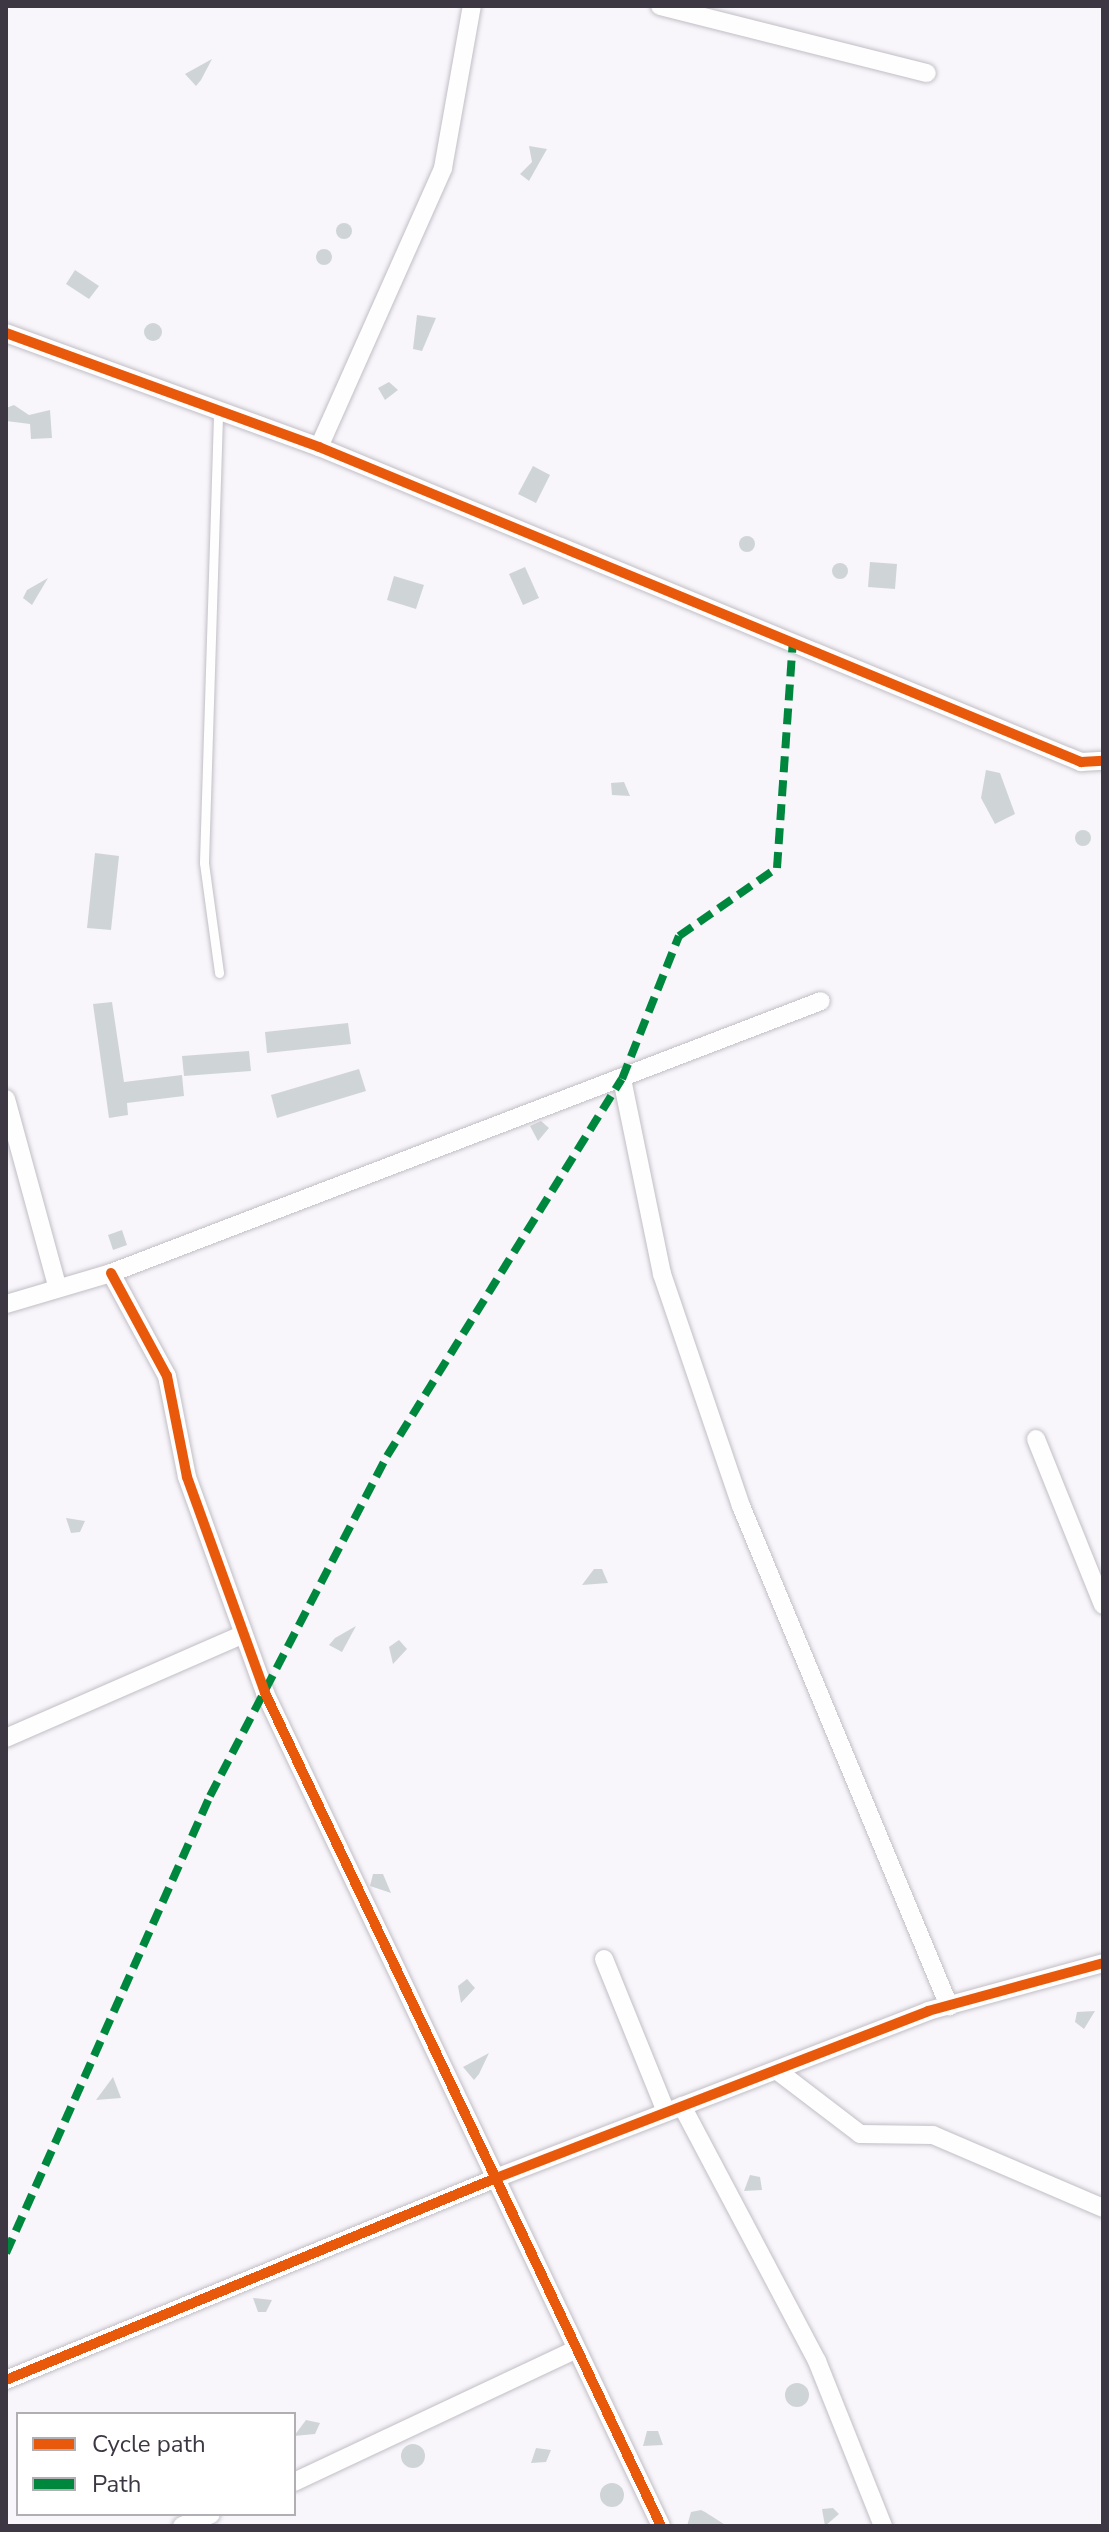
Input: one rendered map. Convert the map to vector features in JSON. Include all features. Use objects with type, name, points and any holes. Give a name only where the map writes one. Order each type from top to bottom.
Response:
[{"type":"street","points":[[319,447],[443,168],[472,6]]},
{"type":"street","points":[[660,6],[927,73]]},
{"type":"street","points":[[6,333],[218,416],[319,447],[1081,762],[1103,778]]},
{"type":"street","points":[[1081,762],[1103,761]]},
{"type":"street","points":[[6,1304],[57,1286],[111,1273],[622,1079],[711,1038],[821,1001]]},
{"type":"street","points":[[622,1079],[662,1274],[741,1506],[949,2006]]},
{"type":"street","points":[[6,1099],[57,1286]]},
{"type":"street","points":[[111,1273],[167,1376],[187,1477],[240,1636],[496,2178],[573,2351],[661,2526]]},
{"type":"street","points":[[1036,1439],[1103,1605]]},
{"type":"street","points":[[6,1738],[240,1636]]},
{"type":"street","points":[[604,1959],[674,2109],[817,2361],[883,2526]]},
{"type":"street","points":[[6,2380],[496,2178],[674,2109],[949,2006],[1103,1963]]},
{"type":"street","points":[[779,2072],[860,2134],[933,2135],[1103,2208]]},
{"type":"street","points":[[296,2481],[573,2351]]},
{"type":"street","points":[[182,2526],[206,2516]]},
{"type":"lane","points":[[218,416],[219,548],[204,792],[204,863],[219,973]]},
{"type":"building","points":[[212,59],[201,80],[196,86],[185,74]]},
{"type":"building","points":[[529,146],[547,149],[529,181],[520,174],[532,162]]},
{"type":"building","points":[[341,223],[347,223],[352,231],[350,237],[341,239],[336,234],[336,228]]},
{"type":"building","points":[[321,249],[327,249],[332,257],[330,263],[321,265],[316,260],[316,254]]},
{"type":"building","points":[[75,270],[99,286],[89,299],[66,284]]},
{"type":"building","points":[[417,315],[436,318],[422,351],[413,349]]},
{"type":"building","points":[[153,323],[162,332],[153,341],[144,332]]},
{"type":"building","points":[[389,382],[398,390],[385,400],[378,388]]},
{"type":"building","points":[[14,405],[29,415],[50,410],[52,438],[31,439],[30,424],[6,421],[6,408]]},
{"type":"building","points":[[533,466],[550,475],[536,503],[518,494]]},
{"type":"building","points":[[744,536],[750,536],[755,544],[753,550],[744,552],[739,547],[739,541]]},
{"type":"building","points":[[870,562],[897,564],[895,589],[868,587]]},
{"type":"building","points":[[837,563],[843,563],[848,571],[846,577],[837,579],[832,574],[832,568]]},
{"type":"building","points":[[525,567],[539,598],[523,605],[509,574]]},
{"type":"building","points":[[394,576],[424,585],[416,609],[387,600]]},
{"type":"building","points":[[48,578],[32,605],[23,598],[27,590]]},
{"type":"building","points":[[986,770],[1000,773],[1015,814],[995,824],[981,798]]},
{"type":"building","points":[[624,782],[630,796],[612,795],[611,783]]},
{"type":"building","points":[[1080,830],[1086,830],[1091,838],[1089,844],[1080,846],[1075,841],[1075,835]]},
{"type":"building","points":[[95,853],[119,856],[111,930],[87,928]]},
{"type":"building","points":[[112,1002],[124,1082],[182,1075],[184,1096],[127,1103],[128,1115],[109,1118],[93,1004]]},
{"type":"building","points":[[348,1023],[351,1044],[267,1053],[265,1032]]},
{"type":"building","points":[[249,1051],[251,1071],[184,1076],[182,1056]]},
{"type":"building","points":[[359,1069],[366,1091],[277,1118],[271,1095]]},
{"type":"building","points":[[541,1121],[549,1128],[538,1141],[530,1126]]},
{"type":"building","points":[[122,1230],[127,1245],[113,1250],[108,1235]]},
{"type":"building","points":[[66,1518],[85,1521],[80,1532],[71,1533]]},
{"type":"building","points":[[594,1569],[602,1569],[608,1583],[582,1585]]},
{"type":"building","points":[[356,1626],[342,1652],[329,1645],[335,1638]]},
{"type":"building","points":[[399,1640],[407,1649],[393,1664],[389,1647]]},
{"type":"building","points":[[373,1874],[383,1874],[391,1893],[370,1886]]},
{"type":"building","points":[[467,1979],[475,1988],[461,2003],[458,1986]]},
{"type":"building","points":[[1095,2011],[1084,2029],[1075,2022],[1077,2012]]},
{"type":"building","points":[[489,2053],[479,2074],[474,2080],[463,2067]]},
{"type":"building","points":[[113,2077],[121,2098],[96,2100]]},
{"type":"building","points":[[750,2175],[760,2177],[762,2190],[744,2191]]},
{"type":"building","points":[[253,2298],[272,2300],[266,2312],[258,2312]]},
{"type":"building","points":[[797,2383],[805,2387],[809,2395],[805,2403],[797,2407],[789,2403],[785,2395],[789,2387]]},
{"type":"building","points":[[306,2420],[320,2423],[315,2434],[296,2436]]},
{"type":"building","points":[[647,2431],[658,2431],[663,2445],[643,2446]]},
{"type":"building","points":[[413,2444],[421,2448],[425,2456],[421,2464],[413,2468],[405,2464],[401,2456],[405,2448]]},
{"type":"building","points":[[536,2448],[551,2450],[546,2462],[531,2463]]},
{"type":"building","points":[[612,2483],[620,2487],[624,2495],[620,2503],[612,2507],[604,2503],[600,2495],[604,2487]]},
{"type":"building","points":[[833,2508],[839,2514],[825,2526],[822,2509]]},
{"type":"building","points":[[701,2510],[727,2526],[687,2526],[691,2512]]},
{"type":"marked path","points":[[6,2253],[210,1796],[387,1456],[622,1079],[679,936],[777,868],[793,642]]},
{"type":"cycle path","points":[[6,333],[319,447],[1081,762],[1103,761]]},
{"type":"cycle path","points":[[111,1273],[167,1376],[187,1477],[265,1693],[661,2526]]},
{"type":"cycle path","points":[[6,2380],[496,2178],[928,2011],[1103,1963]]}]
